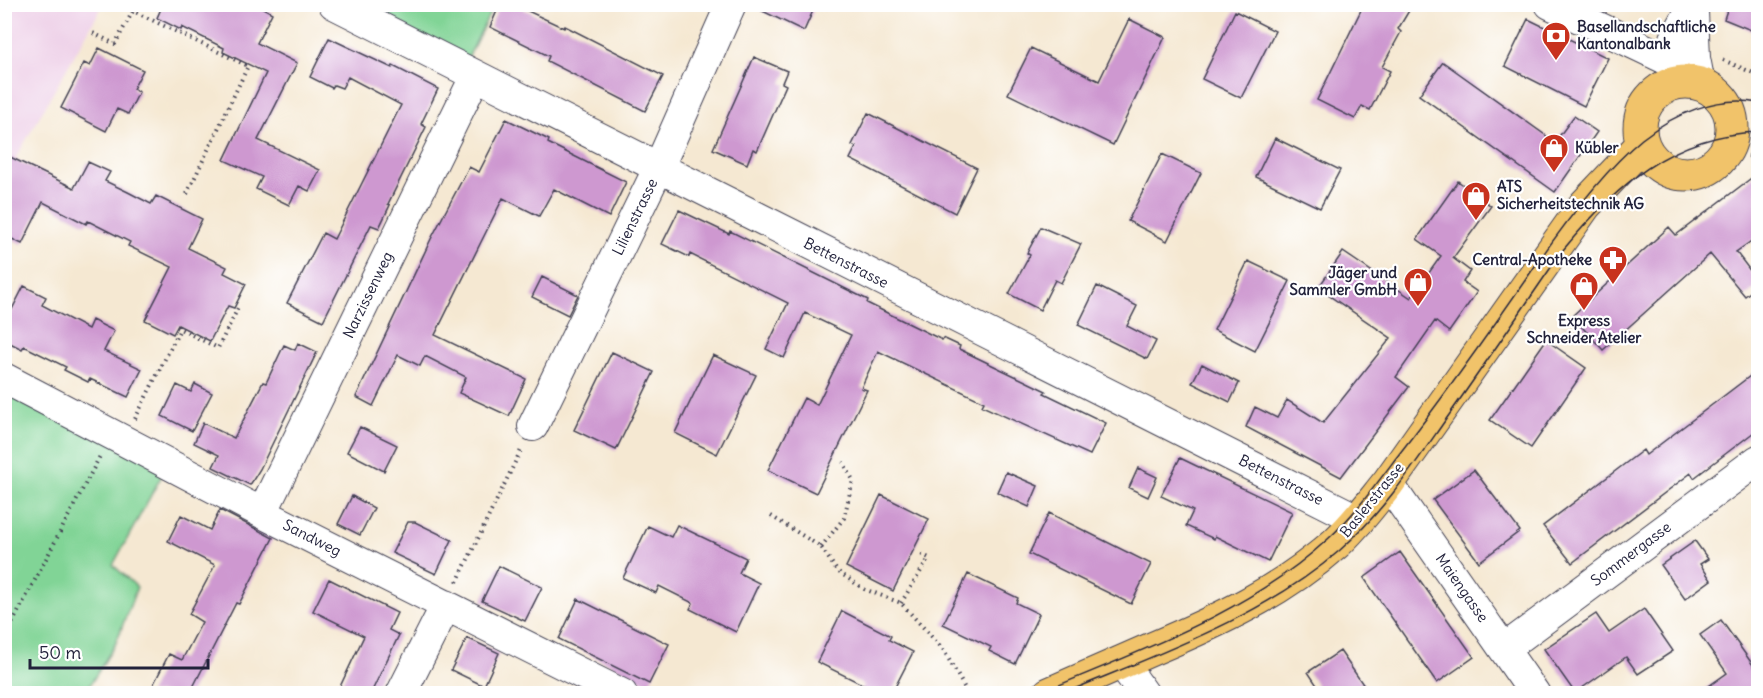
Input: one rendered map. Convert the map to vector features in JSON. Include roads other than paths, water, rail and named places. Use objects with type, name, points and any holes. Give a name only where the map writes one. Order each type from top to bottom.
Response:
[{"type":"main road","points":[[1691,72],[1719,95],[1744,109],[1732,121],[1749,148],[1696,173],[1672,172],[1652,155],[1640,133],[1641,117],[1647,102],[1658,91],[1691,72]]},
{"type":"main road","name":"Baslerstrasse","points":[[1049,693],[1122,663],[1253,603],[1295,576],[1334,545],[1358,522],[1388,483],[1554,250],[1630,187],[1652,155]]},
{"type":"street","name":"Bettenstrasse","points":[[334,4],[1351,516],[1358,522]]},
{"type":"street","name":"Lilienstrasse","points":[[533,426],[658,169],[731,4]]},
{"type":"street","points":[[1550,4],[1691,72],[1695,58],[1693,6]]},
{"type":"street","name":"Narzissenweg","points":[[262,513],[475,77]]},
{"type":"street","name":"Sandweg","points":[[4,378],[262,513],[622,693]]},
{"type":"street","name":"Sommergasse","points":[[1504,649],[1758,460]]},
{"type":"street","name":"Maiengasse","points":[[1388,483],[1535,693]]},
{"type":"street","points":[[401,693],[446,605]]},
{"type":"street","points":[[1122,663],[1144,693]]},
{"type":"tram line","points":[[1038,694],[1152,646],[1227,610],[1263,589],[1328,539],[1364,500],[1449,388],[1570,218],[1612,167],[1654,130],[1682,115],[1712,104],[1743,101],[1758,103]]},
{"type":"tram line","points":[[1062,694],[1170,649],[1242,615],[1309,575],[1339,551],[1369,522],[1395,491],[1563,250],[1604,205],[1625,185],[1672,154],[1698,143],[1727,135],[1758,132]]},
{"type":"place","name":"Basellandschaftliche Kantonalbank","points":[[1556,62]]},
{"type":"place","name":"Kübler","points":[[1554,174]]},
{"type":"place","name":"ATS Sicherheitstechnik AG","points":[[1476,222]]},
{"type":"place","name":"Central-Apotheke","points":[[1613,286]]},
{"type":"place","name":"Jäger und Sammler GmbH","points":[[1418,308]]},
{"type":"place","name":"Express Schneider Atelier","points":[[1584,312]]}]
